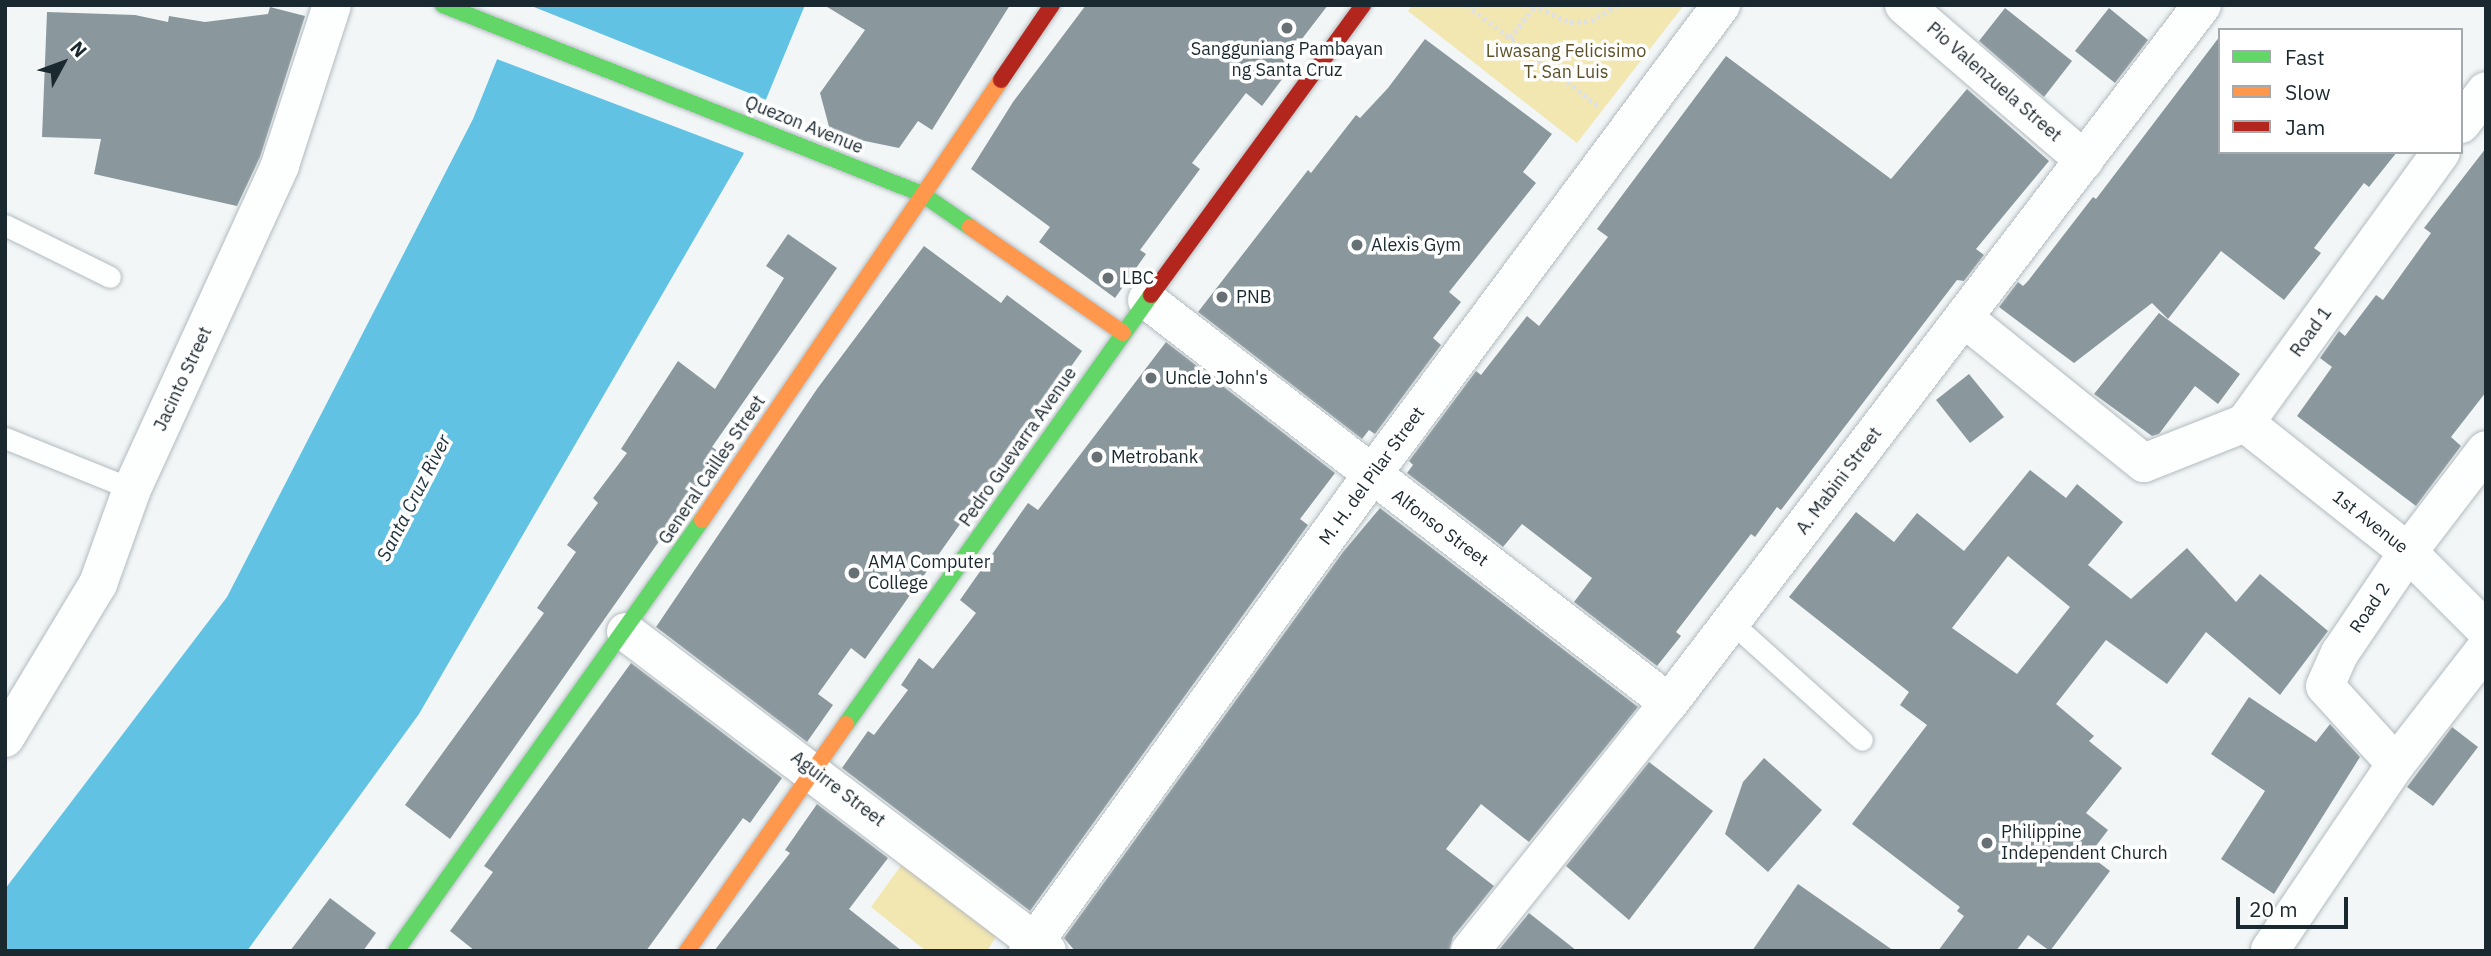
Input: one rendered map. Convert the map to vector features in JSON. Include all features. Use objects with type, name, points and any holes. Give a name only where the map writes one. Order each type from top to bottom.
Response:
[{"type":"street","name":"Jacinto Street","points":[[5,738],[98,584],[132,489],[280,165],[332,5]]},
{"type":"street","name":"Quezon Avenue","points":[[443,5],[802,143],[922,194],[1123,332]]},
{"type":"street","name":"General Cailles Street","points":[[396,951],[626,632],[1052,5]]},
{"type":"street","name":"Pedro Guevarra Avenue","points":[[687,951],[1123,332],[1363,5]]},
{"type":"street","name":"M. H. del Pilar Street","points":[[1037,948],[1371,476],[1631,131],[1721,5]]},
{"type":"street","name":"Pio Valenzuela Street","points":[[1904,5],[2084,160]]},
{"type":"street","name":"A. Mabini Street","points":[[1470,951],[1669,703],[2202,5]]},
{"type":"street","points":[[2463,121],[2486,90]]},
{"type":"street","name":"Road 1","points":[[2245,424],[2440,154]]},
{"type":"street","name":"Alfonso Street","points":[[1147,300],[1371,476],[1669,703]]},
{"type":"street","points":[[1964,318],[2144,463],[2245,424]]},
{"type":"street","name":"1st Avenue","points":[[2245,424],[2408,552],[2486,630]]},
{"type":"street","name":"Road 2","points":[[2396,764],[2325,686],[2340,653],[2408,552],[2486,450]]},
{"type":"street","name":"Aguirre Street","points":[[626,632],[813,770],[1037,948]]},
{"type":"street","points":[[2270,950],[2396,764],[2486,648]]},
{"type":"lane","points":[[5,225],[110,277]]},
{"type":"lane","points":[[5,438],[132,489]]},
{"type":"lane","points":[[1731,622],[1862,740]]},
{"type":"path","points":[[1467,5],[1631,131]]},
{"type":"path","points":[[1510,38],[1534,6],[1570,22],[1591,21],[1618,5]]},
{"type":"green space","name":"Liwasang Felicisimo T. San Luis","points":[[1412,5],[1684,5],[1577,143],[1408,11]]},
{"type":"green space","points":[[905,860],[1002,927],[987,951],[926,951],[871,907]]},
{"type":"water","name":"Santa Cruz River","points":[[519,5],[805,5],[743,155],[419,714],[247,951],[5,951],[5,889],[227,597],[473,119]]},
{"type":"pier","points":[[515,5],[529,5],[769,101],[747,154],[494,58]]},
{"type":"building","points":[[824,5],[1010,5],[932,130],[918,121],[899,148],[831,134],[820,93],[865,30]]},
{"type":"building","points":[[1086,5],[1328,5],[1285,61],[1292,66],[1262,106],[1246,93],[1192,163],[1200,169],[1140,250],[1146,254],[1115,298],[1039,242],[1050,227],[971,169],[1013,102]]},
{"type":"building","points":[[270,7],[305,16],[260,157],[237,206],[94,174],[101,139],[42,137],[47,12],[135,15],[168,22],[169,16],[205,22],[268,14]]},
{"type":"building","points":[[2005,8],[2072,61],[2044,97],[1979,41]]},
{"type":"building","points":[[2109,8],[2148,40],[2115,83],[2075,51]]},
{"type":"building","points":[[1425,39],[1552,134],[1523,172],[1536,183],[1449,292],[1461,302],[1433,338],[1441,345],[1375,434],[1369,430],[1362,439],[1198,312],[1308,170],[1311,173],[1356,115],[1360,118],[1388,88]]},
{"type":"building","points":[[2218,39],[2218,154],[2395,154],[2369,187],[2364,183],[2314,248],[2321,253],[2284,300],[2221,251],[2168,319],[2152,303],[2074,363],[1999,307],[2018,282],[2023,286],[2028,281],[2093,197],[2096,199]]},
{"type":"building","points":[[1726,56],[1891,179],[1967,89],[2049,161],[1976,249],[1984,255],[1964,281],[1957,280],[1781,510],[1777,507],[1755,537],[1751,534],[1676,632],[1681,636],[1657,666],[1574,602],[1592,578],[1522,524],[1503,547],[1407,473],[1413,465],[1409,461],[1476,371],[1481,375],[1527,316],[1539,326],[1608,237],[1597,229]]},
{"type":"building","points":[[2486,148],[2486,392],[2451,437],[2461,446],[2416,506],[2297,416],[2332,367],[2320,358],[2339,331],[2345,336],[2376,295],[2383,300],[2431,233],[2424,228]]},
{"type":"building","points":[[788,234],[837,268],[712,447],[721,453],[450,839],[405,805],[544,613],[537,608],[576,552],[567,545],[598,503],[593,498],[627,453],[621,449],[678,361],[715,389],[784,278],[766,266]]},
{"type":"building","points":[[924,246],[1001,303],[1007,295],[1082,351],[865,659],[851,648],[818,694],[833,705],[807,742],[656,627],[817,389]]},
{"type":"building","points":[[2159,313],[2240,374],[2218,404],[2195,386],[2159,434],[2152,436],[2094,394]]},
{"type":"building","points":[[1166,342],[1335,473],[1300,519],[1308,525],[1030,911],[842,768],[868,731],[874,735],[908,690],[901,685],[919,658],[933,669],[976,613],[960,600],[1028,503],[1038,510]]},
{"type":"building","points":[[1969,374],[2004,417],[1970,443],[1936,400]]},
{"type":"building","points":[[2030,470],[2066,498],[2077,484],[2123,522],[2088,565],[2131,599],[2187,548],[2236,602],[2260,574],[2328,631],[2280,695],[2206,632],[2167,684],[2106,640],[2056,704],[2094,736],[2089,741],[2122,768],[2086,813],[2108,830],[2089,855],[2110,871],[2050,951],[2028,935],[2016,951],[1938,951],[1964,916],[1957,911],[1960,907],[1852,824],[1927,725],[1900,705],[1909,692],[1789,597],[1856,512],[1894,542],[1917,513],[1964,551]],"holes":[[[2008,556],[2070,607],[2017,674],[1952,628]]]},
{"type":"building","points":[[1380,508],[1638,707],[1529,842],[1481,804],[1446,849],[1494,886],[1453,937],[1449,951],[1075,951],[1064,938],[1343,552]]},
{"type":"building","points":[[631,663],[782,778],[750,823],[743,818],[646,951],[475,951],[450,931],[493,872],[484,866]]},
{"type":"building","points":[[2249,697],[2316,742],[2330,724],[2360,757],[2274,894],[2221,859],[2265,791],[2211,754]]},
{"type":"building","points":[[2452,727],[2478,747],[2433,806],[2407,787]]},
{"type":"building","points":[[1764,758],[1822,810],[1768,872],[1725,834],[1743,782]]},
{"type":"building","points":[[1649,762],[1713,811],[1629,920],[1566,866]]},
{"type":"building","points":[[817,804],[888,858],[849,909],[902,951],[714,951],[790,853],[785,850]]},
{"type":"building","points":[[1798,884],[1894,951],[1752,951]]},
{"type":"building","points":[[330,898],[376,933],[363,951],[290,951]]},
{"type":"building","points":[[1529,913],[1577,951],[1498,951]]},
{"type":"traffic: fast","points":[[443,5],[922,194],[970,227]]},
{"type":"traffic: fast","points":[[846,724],[1151,295]]},
{"type":"traffic: fast","points":[[396,951],[702,520]]},
{"type":"traffic: slow","points":[[702,520],[1001,80]]},
{"type":"traffic: slow","points":[[970,227],[1123,333]]},
{"type":"traffic: slow","points":[[687,951],[846,724]]},
{"type":"traffic: jam","points":[[1001,80],[1052,5]]},
{"type":"traffic: jam","points":[[1151,295],[1363,5]]},
{"type":"place","name":"Sangguniang Pambayan ng Santa Cruz","points":[[1287,28]]},
{"type":"place","name":"Alexis Gym","points":[[1357,245]]},
{"type":"place","name":"LBC","points":[[1108,278]]},
{"type":"place","name":"PNB","points":[[1222,297]]},
{"type":"place","name":"Uncle John's","points":[[1151,378]]},
{"type":"place","name":"Metrobank","points":[[1097,457]]},
{"type":"place","name":"AMA Computer College","points":[[854,573]]},
{"type":"place","name":"Philippine Independent Church","points":[[1987,843]]}]
